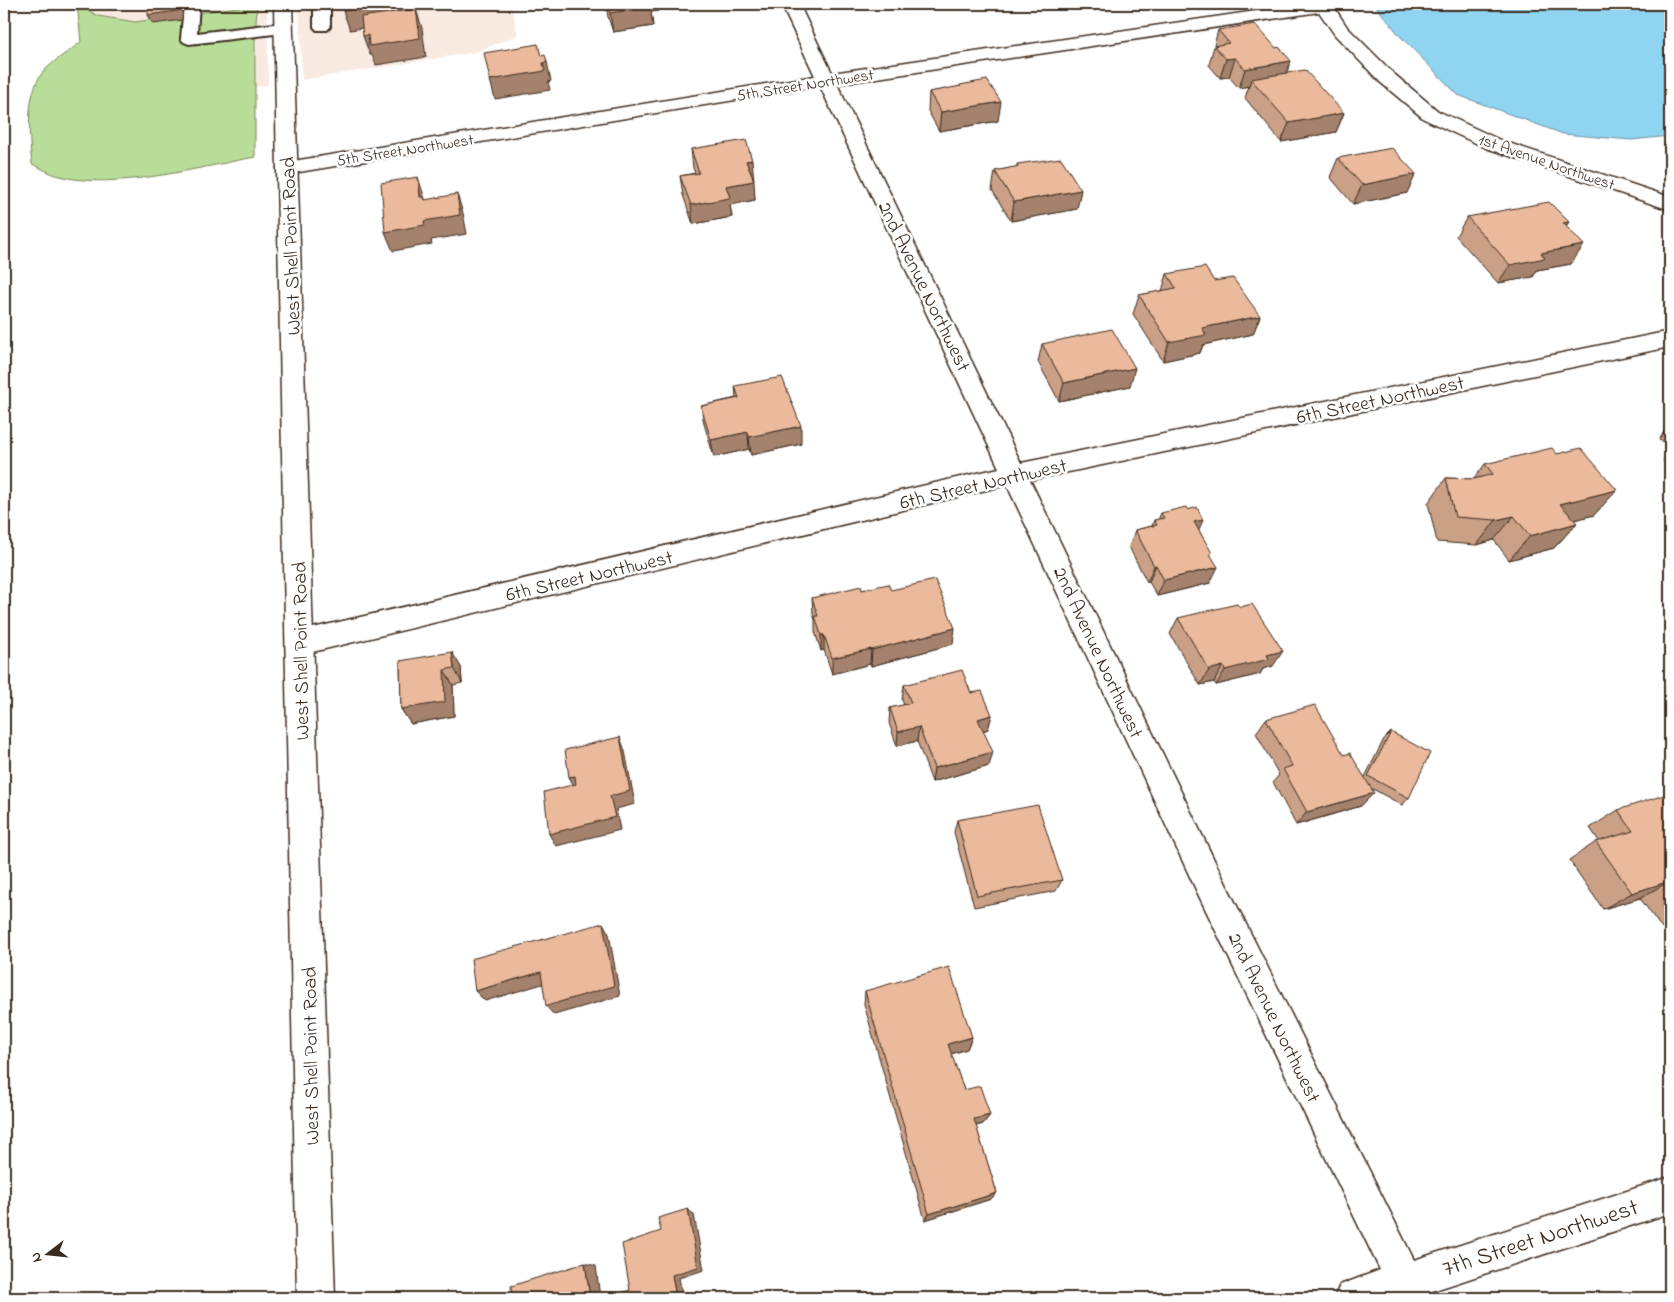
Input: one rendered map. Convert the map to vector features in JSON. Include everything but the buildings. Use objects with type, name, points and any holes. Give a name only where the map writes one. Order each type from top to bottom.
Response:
[{"type":"street","name":"2nd Avenue Northwest","points":[[790,4],[1208,883],[1409,1289]]},
{"type":"street","name":"5th Street Northwest","points":[[288,168],[826,80],[1323,5]]},
{"type":"street","name":"1st Avenue Northwest","points":[[1323,5],[1341,32],[1387,78],[1431,115],[1493,144],[1670,204]]},
{"type":"street","name":"West Shell Point Road","points":[[283,16],[316,1298]]},
{"type":"street","name":"6th Street Northwest","points":[[300,643],[1015,474],[1670,339]]},
{"type":"street","name":"7th Street Northwest","points":[[1353,1298],[1409,1289],[1670,1195]]},
{"type":"lane","points":[[191,4],[189,40],[283,16]]},
{"type":"lane","points":[[322,4],[322,27]]},
{"type":"shaded area","points":[[77,4],[257,4],[135,22],[98,16]]},
{"type":"shaded area","points":[[257,4],[267,4],[268,85],[255,87]]},
{"type":"shaded area","points":[[299,4],[511,4],[518,35],[476,52],[302,80]]},
{"type":"green space","points":[[77,4],[98,16],[135,22],[257,4],[255,157],[157,176],[105,181],[81,180],[60,176],[32,164],[29,127],[31,100],[40,77],[47,68],[81,42]]},
{"type":"water","points":[[1374,4],[1670,4],[1670,136],[1631,140],[1563,134],[1458,95],[1400,36]]}]
